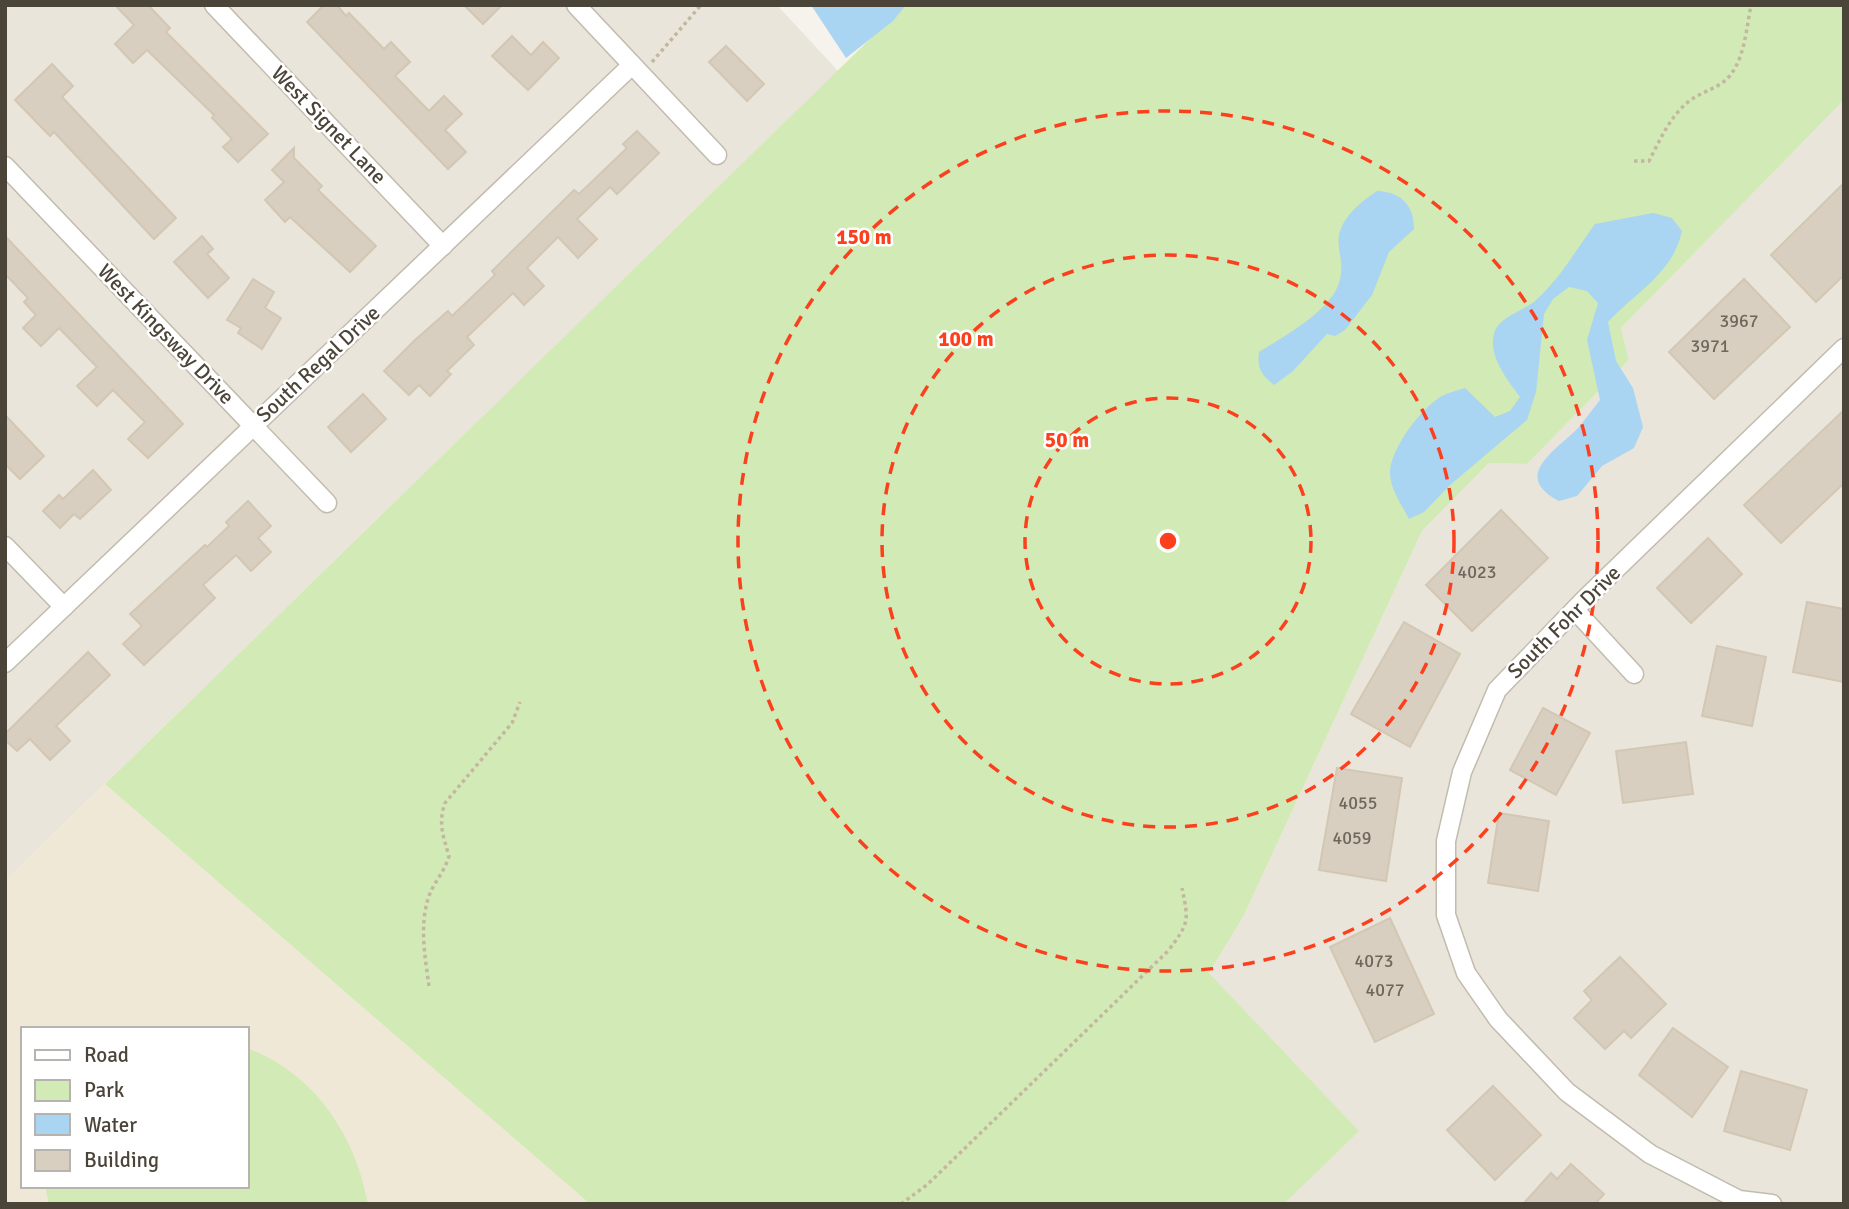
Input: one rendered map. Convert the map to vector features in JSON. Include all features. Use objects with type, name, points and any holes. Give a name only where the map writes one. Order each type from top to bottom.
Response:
[{"type":"street","name":"West Signet Lane","points":[[214,5],[443,246]]},
{"type":"street","points":[[576,5],[717,155]]},
{"type":"street","name":"South Regal Drive","points":[[5,663],[443,246],[636,69]]},
{"type":"street","name":"West Kingsway Drive","points":[[5,166],[327,503]]},
{"type":"street","name":"South Fohr Drive","points":[[1772,1204],[1739,1200],[1650,1154],[1567,1092],[1498,1019],[1466,973],[1446,915],[1446,841],[1462,772],[1497,690],[1575,610],[1844,348]]},
{"type":"street","points":[[5,546],[64,607]]},
{"type":"street","points":[[1575,610],[1634,674]]},
{"type":"path","points":[[636,69],[701,5]]},
{"type":"path","points":[[1634,161],[1649,161],[1673,116],[1690,100],[1722,85],[1731,75],[1737,66],[1751,5]]},
{"type":"path","points":[[429,986],[424,944],[426,912],[429,896],[449,856],[441,830],[440,815],[445,803],[512,723],[520,702]]},
{"type":"path","points":[[901,1204],[928,1184],[1168,951],[1186,928],[1187,914],[1182,888]]},
{"type":"shaded area","points":[[5,5],[777,5],[838,71],[5,881]]},
{"type":"shaded area","points":[[1844,100],[1844,1204],[1284,1204],[1358,1131],[1209,973],[1243,917],[1422,531],[1489,463],[1527,464],[1629,360],[1621,328]]},
{"type":"shaded area","points":[[105,784],[590,1204],[5,1204],[5,881]]},
{"type":"green space","points":[[905,5],[1844,5],[1844,100],[1621,328],[1629,360],[1527,464],[1489,463],[1422,531],[1243,917],[1209,973],[1359,1131],[1284,1204],[590,1204],[105,784]]},
{"type":"green space","points":[[248,1048],[292,1073],[328,1109],[353,1154],[368,1204],[49,1204],[45,1188],[248,1188]]},
{"type":"water","points":[[811,5],[906,5],[893,21],[846,58]]},
{"type":"water","points":[[1377,191],[1393,194],[1404,201],[1412,213],[1414,229],[1389,252],[1372,295],[1345,330],[1335,336],[1327,334],[1293,371],[1274,385],[1261,371],[1259,352],[1313,316],[1331,298],[1341,273],[1338,240],[1341,228],[1354,210]]},
{"type":"water","points":[[1653,213],[1672,218],[1682,231],[1677,246],[1662,270],[1608,322],[1616,361],[1633,388],[1643,427],[1634,448],[1602,466],[1577,496],[1559,501],[1545,492],[1538,482],[1542,463],[1579,427],[1600,400],[1587,340],[1598,303],[1587,291],[1569,287],[1553,299],[1544,314],[1536,392],[1527,420],[1450,485],[1424,512],[1409,519],[1395,492],[1390,474],[1395,453],[1417,418],[1436,400],[1465,388],[1495,417],[1510,411],[1520,397],[1496,360],[1493,343],[1496,328],[1544,293],[1595,224]]},
{"type":"building","points":[[115,5],[148,5],[170,28],[166,32],[268,134],[238,162],[223,147],[232,139],[212,118],[214,115],[147,50],[133,63],[115,44],[134,25]]},
{"type":"building","points":[[324,5],[337,5],[346,16],[349,13],[384,49],[391,42],[410,62],[395,76],[429,111],[444,96],[462,114],[445,130],[466,152],[448,169],[307,22]]},
{"type":"building","points":[[464,5],[502,5],[483,24]]},
{"type":"building","points":[[512,36],[531,55],[543,42],[559,58],[528,90],[492,56]]},
{"type":"building","points":[[726,46],[764,84],[747,101],[709,62]]},
{"type":"building","points":[[52,64],[73,86],[62,97],[176,218],[154,239],[54,132],[50,136],[15,100]]},
{"type":"building","points":[[637,131],[659,153],[617,194],[610,187],[577,219],[597,239],[578,258],[558,237],[527,268],[544,286],[524,305],[513,293],[467,337],[474,345],[447,371],[451,374],[430,396],[419,385],[409,395],[384,371],[448,311],[452,316],[495,275],[492,271],[574,190],[579,194],[627,148],[623,144]]},
{"type":"building","points":[[294,148],[294,158],[322,186],[318,190],[376,246],[350,272],[290,217],[285,222],[265,200],[284,182],[272,170]]},
{"type":"building","points":[[1844,183],[1844,275],[1816,302],[1771,255]]},
{"type":"building","points":[[5,236],[183,424],[148,458],[128,439],[145,422],[113,390],[97,406],[77,386],[97,367],[59,328],[41,346],[23,328],[36,315],[24,302],[28,298],[5,274]]},
{"type":"building","points":[[202,236],[213,249],[207,254],[229,278],[208,298],[174,262]]},
{"type":"building","points":[[253,279],[274,292],[265,308],[281,318],[262,349],[238,333],[241,328],[227,320]]},
{"type":"building","points":[[1744,279],[1790,327],[1714,399],[1669,352]]},
{"type":"building","points":[[363,394],[386,419],[351,452],[328,427]]},
{"type":"building","points":[[1844,410],[1844,483],[1781,543],[1744,505]]},
{"type":"building","points":[[5,415],[44,456],[20,479],[5,464]]},
{"type":"building","points":[[93,470],[111,490],[80,519],[74,514],[60,528],[43,511],[59,495],[63,499]]},
{"type":"building","points":[[248,501],[271,526],[258,538],[271,552],[251,571],[236,555],[203,585],[215,598],[144,665],[123,644],[142,626],[130,614],[229,526],[226,522]]},
{"type":"building","points":[[1501,510],[1548,558],[1472,631],[1426,585]]},
{"type":"building","points":[[1708,538],[1742,574],[1691,623],[1657,588]]},
{"type":"building","points":[[1807,602],[1844,609],[1844,682],[1793,672]]},
{"type":"building","points":[[1404,622],[1460,654],[1410,747],[1351,714]]},
{"type":"building","points":[[1717,646],[1766,657],[1752,726],[1702,716]]},
{"type":"building","points":[[88,652],[110,675],[56,726],[70,741],[50,760],[30,739],[17,751],[5,740],[5,734]]},
{"type":"building","points":[[1543,708],[1590,733],[1556,795],[1510,770]]},
{"type":"building","points":[[1686,742],[1693,794],[1623,803],[1616,751]]},
{"type":"building","points":[[1337,768],[1402,778],[1386,881],[1319,870]]},
{"type":"building","points":[[1499,813],[1549,821],[1538,891],[1488,883]]},
{"type":"building","points":[[1390,918],[1434,1014],[1375,1042],[1330,947]]},
{"type":"building","points":[[1620,957],[1666,1004],[1631,1038],[1624,1031],[1605,1049],[1574,1018],[1592,1000],[1584,991]]},
{"type":"building","points":[[1673,1028],[1728,1067],[1692,1117],[1639,1075]]},
{"type":"building","points":[[1741,1071],[1807,1090],[1790,1150],[1724,1131]]},
{"type":"building","points":[[1493,1086],[1541,1135],[1495,1180],[1447,1130]]},
{"type":"building","points":[[1571,1164],[1604,1194],[1595,1204],[1523,1204],[1551,1173],[1557,1179]]}]
